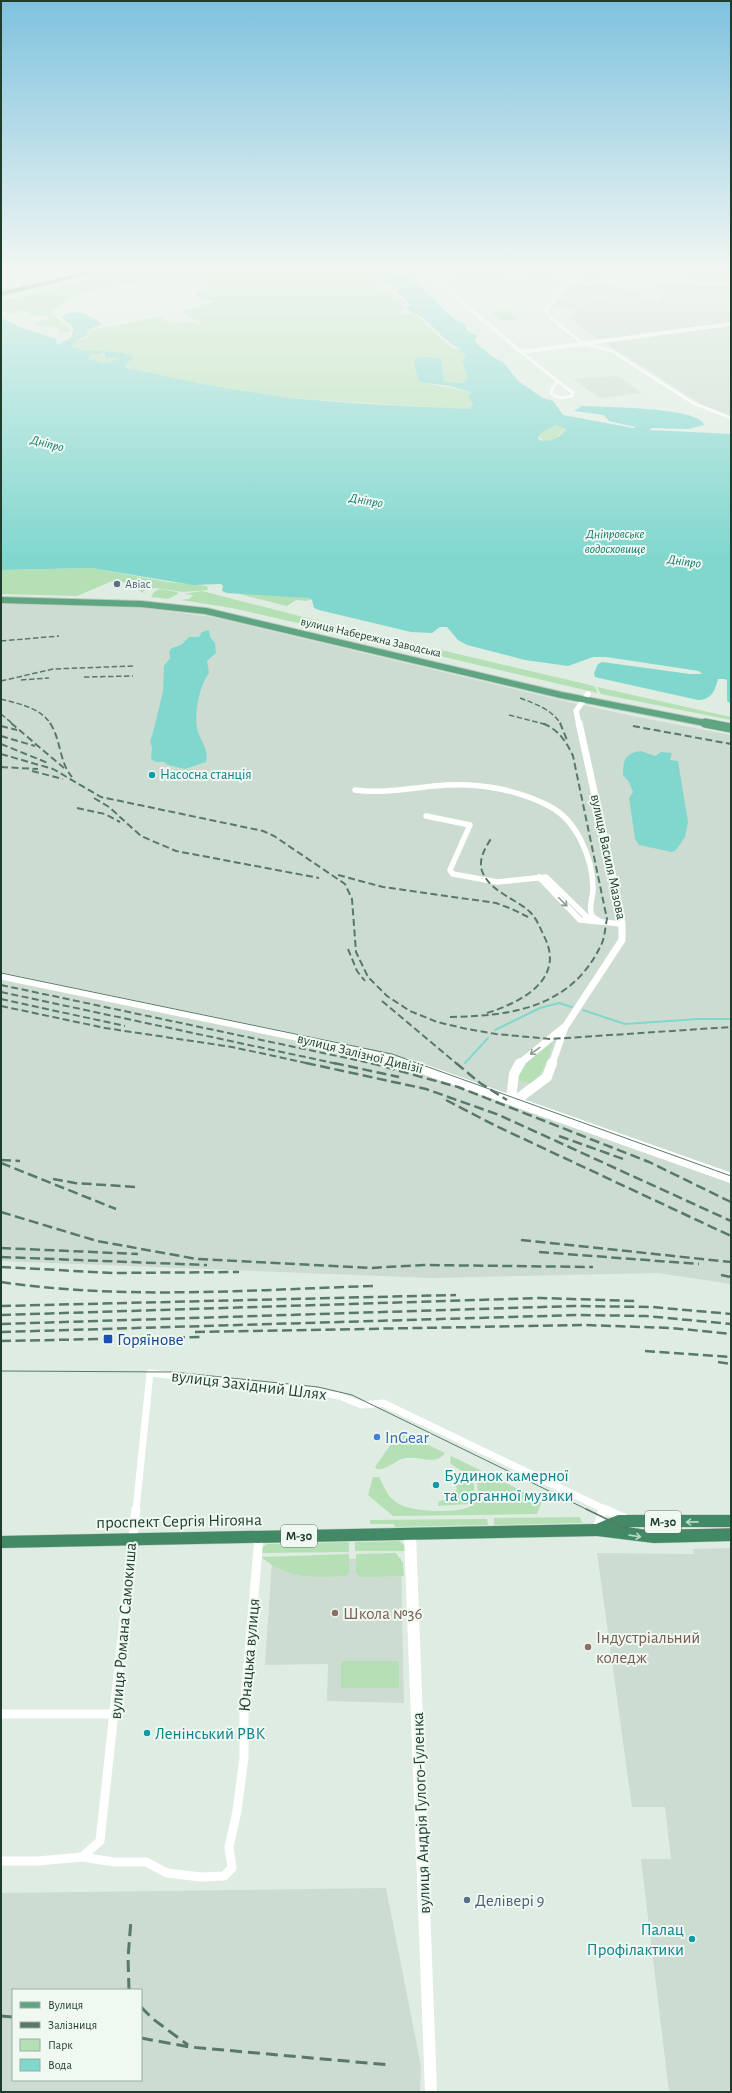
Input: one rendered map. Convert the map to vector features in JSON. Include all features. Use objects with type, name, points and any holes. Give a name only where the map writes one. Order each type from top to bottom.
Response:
[{"type":"highway","name":"проспект Сергія Нігояна","points":[[597,1530],[611,1522],[731,1521]]},
{"type":"highway","name":"проспект Сергія Нігояна","points":[[1,1542],[597,1530],[654,1537],[731,1535]]},
{"type":"main road","name":"вулиця Набережна Заводська","points":[[1,596],[144,599],[209,606],[585,697],[731,722]]},
{"type":"main road","name":"вулиця Набережна Заводська","points":[[1,600],[141,604],[206,611],[585,697],[731,728]]},
{"type":"street","points":[[535,364],[573,393],[572,396],[561,398],[552,395],[551,392],[557,382]]},
{"type":"street","points":[[632,364],[693,403],[731,418]]},
{"type":"street","name":"вулиця Василя Мазова","points":[[513,1100],[547,1077],[565,1027],[619,946],[623,933],[612,871],[576,711],[585,697]]},
{"type":"street","points":[[355,790],[406,789],[447,785],[483,786],[528,797],[552,807],[567,818],[577,832],[586,856],[593,886],[591,913],[595,919],[602,922]]},
{"type":"street","points":[[426,816],[470,825],[450,870],[453,874],[497,882],[539,877],[580,920],[622,924]]},
{"type":"street","name":"вулиця Залізної Дивізії","points":[[1,976],[375,1054],[406,1063],[513,1100],[731,1178]]},
{"type":"street","name":"вулиця Василя Мазова","points":[[513,1100],[513,1076],[520,1062],[565,1027]]},
{"type":"street","name":"вулиця Західний Шлях","points":[[150,1373],[309,1390],[339,1396],[362,1405],[383,1403],[603,1510],[633,1521]]},
{"type":"street","name":"вулиця Романа Самокиша","points":[[82,1857],[100,1841],[115,1714],[131,1540],[150,1373]]},
{"type":"street","points":[[597,1530],[603,1510]]},
{"type":"street","name":"вулиця Андрія Гулого-Гуленка","points":[[410,1534],[431,2092]]},
{"type":"street","name":"Юнацька вулиця","points":[[82,1857],[114,1862],[146,1862],[167,1873],[201,1876],[224,1876],[232,1868],[229,1847],[237,1811],[244,1757],[244,1710],[259,1537]]},
{"type":"street","points":[[1,1714],[115,1714]]},
{"type":"street","points":[[1,1861],[38,1861],[82,1857]]},
{"type":"shaded area","points":[[638,364],[731,364],[731,417],[706,407]]},
{"type":"shaded area","points":[[618,376],[642,393],[600,398],[573,379]]},
{"type":"shaded area","points":[[1,604],[142,608],[212,617],[560,700],[731,735],[731,1284],[658,1273],[432,1278],[1,1261]]},
{"type":"shaded area","points":[[731,1548],[731,2092],[669,2092],[641,1859],[671,1859],[665,1807],[632,1807],[597,1553],[694,1554],[693,1549]]},
{"type":"shaded area","name":"Школа №36","points":[[401,1558],[404,1703],[327,1701],[328,1664],[265,1665],[272,1560]]},
{"type":"shaded area","points":[[386,1888],[421,2066],[420,2092],[1,2092],[1,1893]]},
{"type":"green space","points":[[126,364],[415,364],[419,382],[471,392],[468,397],[473,404],[470,409],[462,409],[289,398],[203,384],[123,366]]},
{"type":"green space","points":[[442,364],[463,364],[467,376],[464,382],[456,384],[444,382]]},
{"type":"green space","points":[[559,424],[566,428],[554,440],[545,441],[538,437],[542,432]]},
{"type":"green space","points":[[91,568],[168,582],[207,586],[208,590],[183,592],[155,588],[143,591],[146,594],[117,579],[77,596],[1,594],[1,570]]},
{"type":"green space","points":[[160,589],[177,592],[178,594],[168,599],[151,597],[154,592]]},
{"type":"green space","points":[[202,591],[348,629],[344,633],[341,633],[232,608],[181,600],[189,599],[193,595],[184,594]]},
{"type":"green space","points":[[235,593],[302,597],[311,599],[307,601],[296,600],[287,606]]},
{"type":"green space","points":[[350,630],[376,636],[373,636],[372,637],[374,638],[370,640],[346,634]]},
{"type":"green space","points":[[411,643],[594,686],[598,693],[406,648]]},
{"type":"green space","points":[[597,687],[731,717],[731,720],[601,694]]},
{"type":"green space","points":[[553,1042],[548,1059],[535,1084],[520,1081],[518,1077],[525,1067],[533,1058]]},
{"type":"green space","points":[[400,1431],[445,1453],[441,1457],[432,1460],[406,1458],[399,1460],[385,1468],[377,1469],[375,1467]]},
{"type":"green space","points":[[451,1456],[482,1471],[475,1480],[451,1464]]},
{"type":"green space","points":[[447,1468],[474,1484],[474,1490],[469,1504],[438,1506],[439,1501],[450,1499],[457,1489],[451,1475],[446,1471]]},
{"type":"green space","points":[[484,1472],[542,1501],[537,1514],[393,1516],[368,1495],[373,1477],[379,1477],[392,1498],[405,1507],[435,1511],[465,1509],[474,1504],[476,1501],[478,1486],[476,1480]]},
{"type":"green space","points":[[580,1517],[582,1523],[494,1525],[494,1518]]},
{"type":"green space","points":[[487,1519],[488,1525],[395,1527],[394,1524],[370,1524],[370,1520]]},
{"type":"green space","points":[[399,1541],[405,1546],[405,1551],[355,1551],[355,1542]]},
{"type":"green space","points":[[349,1542],[349,1552],[262,1553],[262,1547],[267,1544]]},
{"type":"green space","points":[[396,1553],[403,1563],[404,1576],[361,1577],[356,1573],[356,1554]]},
{"type":"green space","points":[[349,1554],[349,1574],[345,1576],[321,1577],[301,1576],[281,1570],[261,1557]]},
{"type":"green space","points":[[341,1661],[399,1661],[399,1688],[341,1688]]},
{"type":"water","name":"Дніпровське водосховище","points":[[1,364],[126,364],[124,365],[127,368],[203,384],[289,398],[366,404],[470,409],[473,404],[468,397],[471,392],[449,386],[419,382],[414,364],[442,364],[444,382],[462,383],[467,376],[463,364],[505,364],[518,381],[543,398],[553,401],[563,415],[633,428],[636,427],[609,421],[604,415],[574,411],[582,406],[668,411],[698,419],[704,425],[689,429],[652,428],[649,430],[731,434],[731,704],[727,701],[727,680],[725,679],[718,679],[712,694],[709,697],[698,700],[595,677],[594,673],[598,664],[602,662],[690,674],[702,674],[699,671],[606,657],[593,657],[568,666],[525,660],[467,645],[458,640],[447,627],[440,627],[432,633],[411,632],[319,610],[314,608],[312,600],[308,598],[227,593],[222,591],[223,586],[221,584],[193,585],[91,568],[1,570]],"holes":[[[557,425],[566,429],[554,439],[548,441],[539,440],[538,437],[542,432]]]},
{"type":"water","points":[[209,630],[210,637],[215,643],[216,653],[207,661],[209,673],[202,686],[196,718],[198,732],[207,754],[206,762],[185,769],[168,765],[164,762],[156,762],[151,759],[152,747],[150,742],[163,691],[164,666],[170,658],[169,652],[172,648],[181,645],[189,637],[199,637],[202,632]]},
{"type":"water","points":[[641,751],[655,756],[661,752],[672,753],[670,760],[678,761],[688,822],[685,837],[676,850],[672,852],[639,845],[635,839],[629,798],[633,792],[629,782],[623,775],[623,770],[624,761],[626,758],[631,753]]},
{"type":"waterway","points":[[495,1030],[540,1008],[559,1003],[572,1007]]},
{"type":"waterway","points":[[583,1010],[625,1024],[698,1019],[731,1019]]},
{"type":"waterway","points":[[465,1063],[488,1038]]},
{"type":"tram line","points":[[1,973],[392,1054],[731,1176]]},
{"type":"tram line","points":[[1,1371],[173,1372],[318,1387],[352,1395],[588,1510]]},
{"type":"tram line","points":[[586,1509],[621,1526],[639,1531],[731,1529]]},
{"type":"railway","points":[[1,641],[59,636]]},
{"type":"railway","points":[[1,681],[53,669],[133,666]]},
{"type":"railway","points":[[84,677],[133,676]]},
{"type":"railway","points":[[21,680],[49,678]]},
{"type":"railway","points":[[520,698],[553,714],[561,724]]},
{"type":"railway","points":[[1,699],[35,710],[46,718],[51,724]]},
{"type":"railway","points":[[1,714],[13,724]]},
{"type":"railway","points":[[509,715],[544,724]]},
{"type":"railway","points":[[11,723],[64,768]]},
{"type":"railway","points":[[50,723],[54,729],[62,758],[72,777]]},
{"type":"railway","points":[[560,723],[567,740]]},
{"type":"railway","points":[[450,1017],[496,1014],[539,1004],[558,994],[575,981],[590,965],[603,940],[607,919],[573,756],[561,736],[544,724]]},
{"type":"railway","points":[[1,726],[17,730]]},
{"type":"railway","points":[[633,726],[731,744]]},
{"type":"railway","points":[[1,736],[35,746]]},
{"type":"railway","points":[[1,744],[48,763]]},
{"type":"railway","points":[[1,754],[53,769],[101,797],[263,831],[274,836],[345,884],[352,899],[356,952],[368,977],[387,996],[410,1011],[437,1022],[496,1034],[551,1039],[731,1027]]},
{"type":"railway","points":[[1,767],[38,769]]},
{"type":"railway","points":[[32,771],[63,779]]},
{"type":"railway","points":[[94,798],[109,807],[141,836],[176,851],[319,878]]},
{"type":"railway","points":[[77,808],[105,814],[120,822]]},
{"type":"railway","points":[[487,1013],[514,1002],[526,995],[537,986],[545,976],[549,965],[549,951],[544,936],[535,918],[524,907],[497,890],[482,871],[482,857],[492,837]]},
{"type":"railway","points":[[338,875],[383,887],[496,903],[528,917]]},
{"type":"railway","points":[[348,949],[357,971],[365,981]]},
{"type":"railway","points":[[1,985],[373,1064]]},
{"type":"railway","points":[[1,992],[338,1064]]},
{"type":"railway","points":[[1,999],[125,1026]]},
{"type":"railway","points":[[382,1001],[457,1064]]},
{"type":"railway","points":[[1,1006],[105,1028],[232,1047],[311,1064]]},
{"type":"railway","points":[[306,1063],[426,1089],[499,1115],[731,1221]]},
{"type":"railway","points":[[334,1063],[399,1077]]},
{"type":"railway","points":[[456,1063],[480,1083],[507,1100]]},
{"type":"railway","points":[[373,1064],[458,1087],[649,1162],[731,1202]]},
{"type":"railway","points":[[446,1100],[496,1126],[731,1236]]},
{"type":"railway","points":[[559,1136],[626,1160]]},
{"type":"railway","points":[[1,1160],[20,1161]]},
{"type":"railway","points":[[1,1163],[116,1209]]},
{"type":"railway","points":[[53,1179],[75,1183],[135,1187]]},
{"type":"railway","points":[[1,1212],[97,1241],[197,1259],[370,1268],[424,1265],[593,1267]]},
{"type":"railway","points":[[521,1240],[731,1262]]},
{"type":"railway","points":[[1,1248],[138,1254]]},
{"type":"railway","points":[[539,1252],[699,1264]]},
{"type":"railway","points":[[1,1257],[207,1265]]},
{"type":"railway","points":[[1,1267],[113,1273],[239,1272]]},
{"type":"railway","points":[[721,1275],[731,1277]]},
{"type":"railway","points":[[1,1282],[47,1288],[140,1292],[233,1291],[373,1286]]},
{"type":"railway","points":[[1,1306],[456,1295]]},
{"type":"railway","points":[[1,1315],[540,1298],[635,1301]]},
{"type":"railway","points":[[1,1324],[574,1306],[652,1307],[731,1314]]},
{"type":"railway","points":[[1,1332],[577,1315],[646,1316],[731,1324]]},
{"type":"railway","points":[[195,1332],[585,1325],[672,1328],[731,1334]]},
{"type":"railway","points":[[1,1341],[203,1337]]},
{"type":"railway","points":[[645,1351],[731,1357]]},
{"type":"railway","points":[[718,1362],[731,1364]]},
{"type":"railway","points":[[129,1989],[128,1958],[131,1920]]},
{"type":"railway","points":[[142,2008],[153,2019],[188,2045]]},
{"type":"railway","points":[[1,2016],[12,2017]]},
{"type":"railway","points":[[142,2038],[190,2047],[390,2065]]},
{"type":"place","name":"Авіас","points":[[117,584]]},
{"type":"place","name":"Насосна станція","points":[[152,775]]},
{"type":"place","name":"Горяїнове","points":[[108,1339]]},
{"type":"place","name":"InGear","points":[[377,1437]]},
{"type":"place","name":"Будинок камерної та органної музики","points":[[436,1485]]},
{"type":"place","name":"Школа №36","points":[[335,1613]]},
{"type":"place","name":"Індустріальний коледж","points":[[588,1647]]},
{"type":"place","name":"Ленінський РВК","points":[[147,1733]]},
{"type":"place","name":"Делівері 9","points":[[467,1900]]},
{"type":"place","name":"Палац Профілактики","points":[[692,1939]]},
{"type":"water label","name":"Дніпро","points":[[47,444]]},
{"type":"water label","name":"Дніпро","points":[[366,501]]},
{"type":"water label","name":"Дніпро","points":[[684,562]]}]
